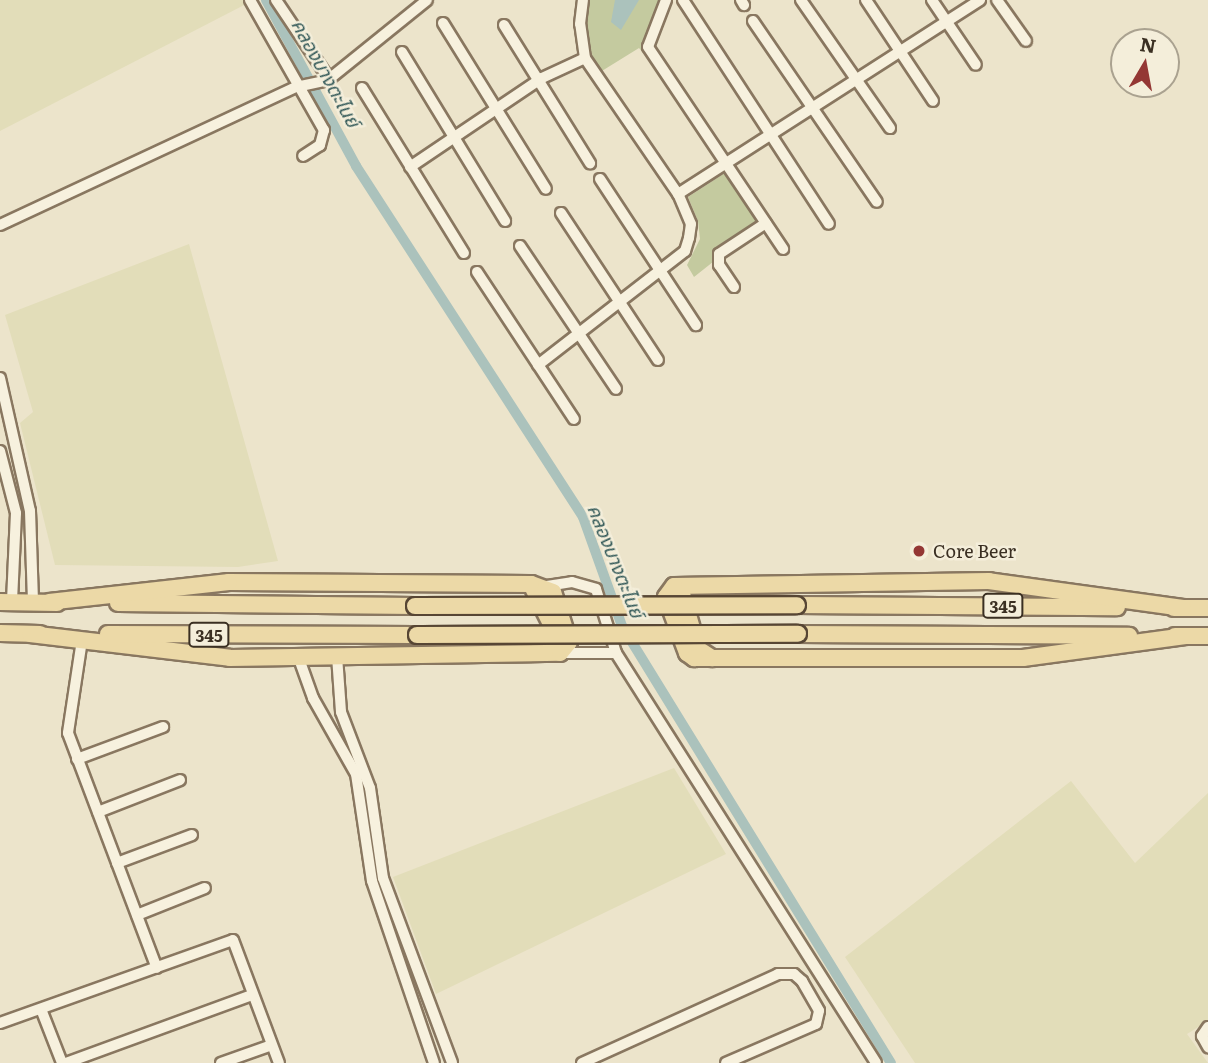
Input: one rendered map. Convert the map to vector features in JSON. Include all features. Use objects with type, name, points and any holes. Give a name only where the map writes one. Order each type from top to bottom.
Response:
[{"type":"main road","points":[[1183,608],[989,581],[699,585],[682,598],[698,649],[712,658],[996,657],[1186,636]]},
{"type":"main road","points":[[41,602],[261,583],[539,585]]},
{"type":"main road","points":[[260,605],[237,592],[261,583]]},
{"type":"main road","points":[[963,583],[981,585],[986,593],[981,603],[966,606]]},
{"type":"main road","points":[[30,634],[240,658],[560,653],[568,646],[569,631],[539,585]]},
{"type":"main road","points":[[539,585],[556,645],[540,654]]},
{"type":"main road","name":"345","points":[[6,602],[1208,608]]},
{"type":"main road","name":"345","points":[[0,633],[242,636],[1208,636]]},
{"type":"main road","points":[[995,635],[1019,645],[1015,653],[996,657]]},
{"type":"main road","points":[[240,658],[229,647],[242,636]]},
{"type":"street","points":[[250,0],[325,135],[303,156]]},
{"type":"street","points":[[276,0],[326,81]]},
{"type":"street","points":[[0,225],[299,87],[326,81],[427,0]]},
{"type":"street","points":[[538,365],[685,251],[691,224],[678,194],[585,58],[580,24],[583,0]]},
{"type":"street","points":[[666,0],[648,47],[783,249]]},
{"type":"street","points":[[683,0],[829,224]]},
{"type":"street","points":[[801,0],[890,128]]},
{"type":"street","points":[[866,0],[903,51],[933,101]]},
{"type":"street","points":[[932,0],[976,65]]},
{"type":"street","points":[[678,194],[813,110],[980,0]]},
{"type":"street","points":[[997,0],[1026,41]]},
{"type":"street","points":[[753,21],[877,202]]},
{"type":"street","points":[[443,23],[546,189]]},
{"type":"street","points":[[504,26],[590,163]]},
{"type":"street","points":[[402,52],[505,221]]},
{"type":"street","points":[[410,167],[495,107],[539,80],[585,58]]},
{"type":"street","points":[[362,88],[464,253]]},
{"type":"street","points":[[600,178],[696,325]]},
{"type":"street","points":[[561,213],[658,360]]},
{"type":"street","points":[[734,286],[719,265],[719,254],[766,223]]},
{"type":"street","points":[[520,246],[616,389]]},
{"type":"street","points":[[477,272],[574,419]]},
{"type":"street","points":[[0,378],[2,415],[30,511],[41,602]]},
{"type":"street","points":[[0,450],[16,513],[6,602]]},
{"type":"street","points":[[16,513],[30,511]]},
{"type":"street","points":[[539,585],[572,582],[596,589],[616,653],[876,1063]]},
{"type":"street","points":[[82,640],[68,733],[157,968]]},
{"type":"street","points":[[560,653],[616,653]]},
{"type":"street","points":[[298,656],[313,698],[327,718],[356,774],[366,851],[435,1063]]},
{"type":"street","points":[[337,656],[341,712],[370,789],[377,850],[427,1001],[452,1063]]},
{"type":"street","points":[[327,718],[341,712]]},
{"type":"street","points":[[77,758],[163,727]]},
{"type":"street","points":[[98,812],[180,780]]},
{"type":"street","points":[[117,863],[192,835]]},
{"type":"street","points":[[366,851],[377,850]]},
{"type":"street","points":[[137,915],[205,888]]},
{"type":"street","points":[[0,1023],[233,940],[269,1046],[279,1063]]},
{"type":"street","points":[[583,1063],[778,974],[794,974],[819,1011],[816,1024],[726,1063]]},
{"type":"street","points":[[41,1009],[64,1063],[252,995]]},
{"type":"street","points":[[414,1005],[427,1001]]},
{"type":"street","points":[[1208,1027],[1202,1036],[1208,1047]]},
{"type":"street","points":[[221,1063],[269,1046]]},
{"type":"shaded area","points":[[0,0],[249,0],[250,2],[0,131]]},
{"type":"shaded area","points":[[189,244],[278,561],[238,567],[55,565],[20,423],[33,412],[5,315]]},
{"type":"shaded area","points":[[674,768],[726,854],[436,994],[393,877]]},
{"type":"shaded area","points":[[1071,781],[1135,863],[1208,793],[1208,1021],[1187,1034],[1208,1063],[915,1063],[845,957]]},
{"type":"green space","points":[[587,0],[667,0],[645,55],[639,48],[597,74],[587,60],[581,25]]},
{"type":"green space","points":[[728,171],[762,223],[694,277],[687,265],[700,239],[698,221],[688,197]]},
{"type":"water","points":[[615,0],[639,0],[621,30],[611,22]]},
{"type":"waterway","name":"คลองบางตะไนย์","points":[[266,0],[356,166],[583,517],[622,626],[891,1063]]},
{"type":"place","name":"Core Beer","points":[[919,551]]}]
